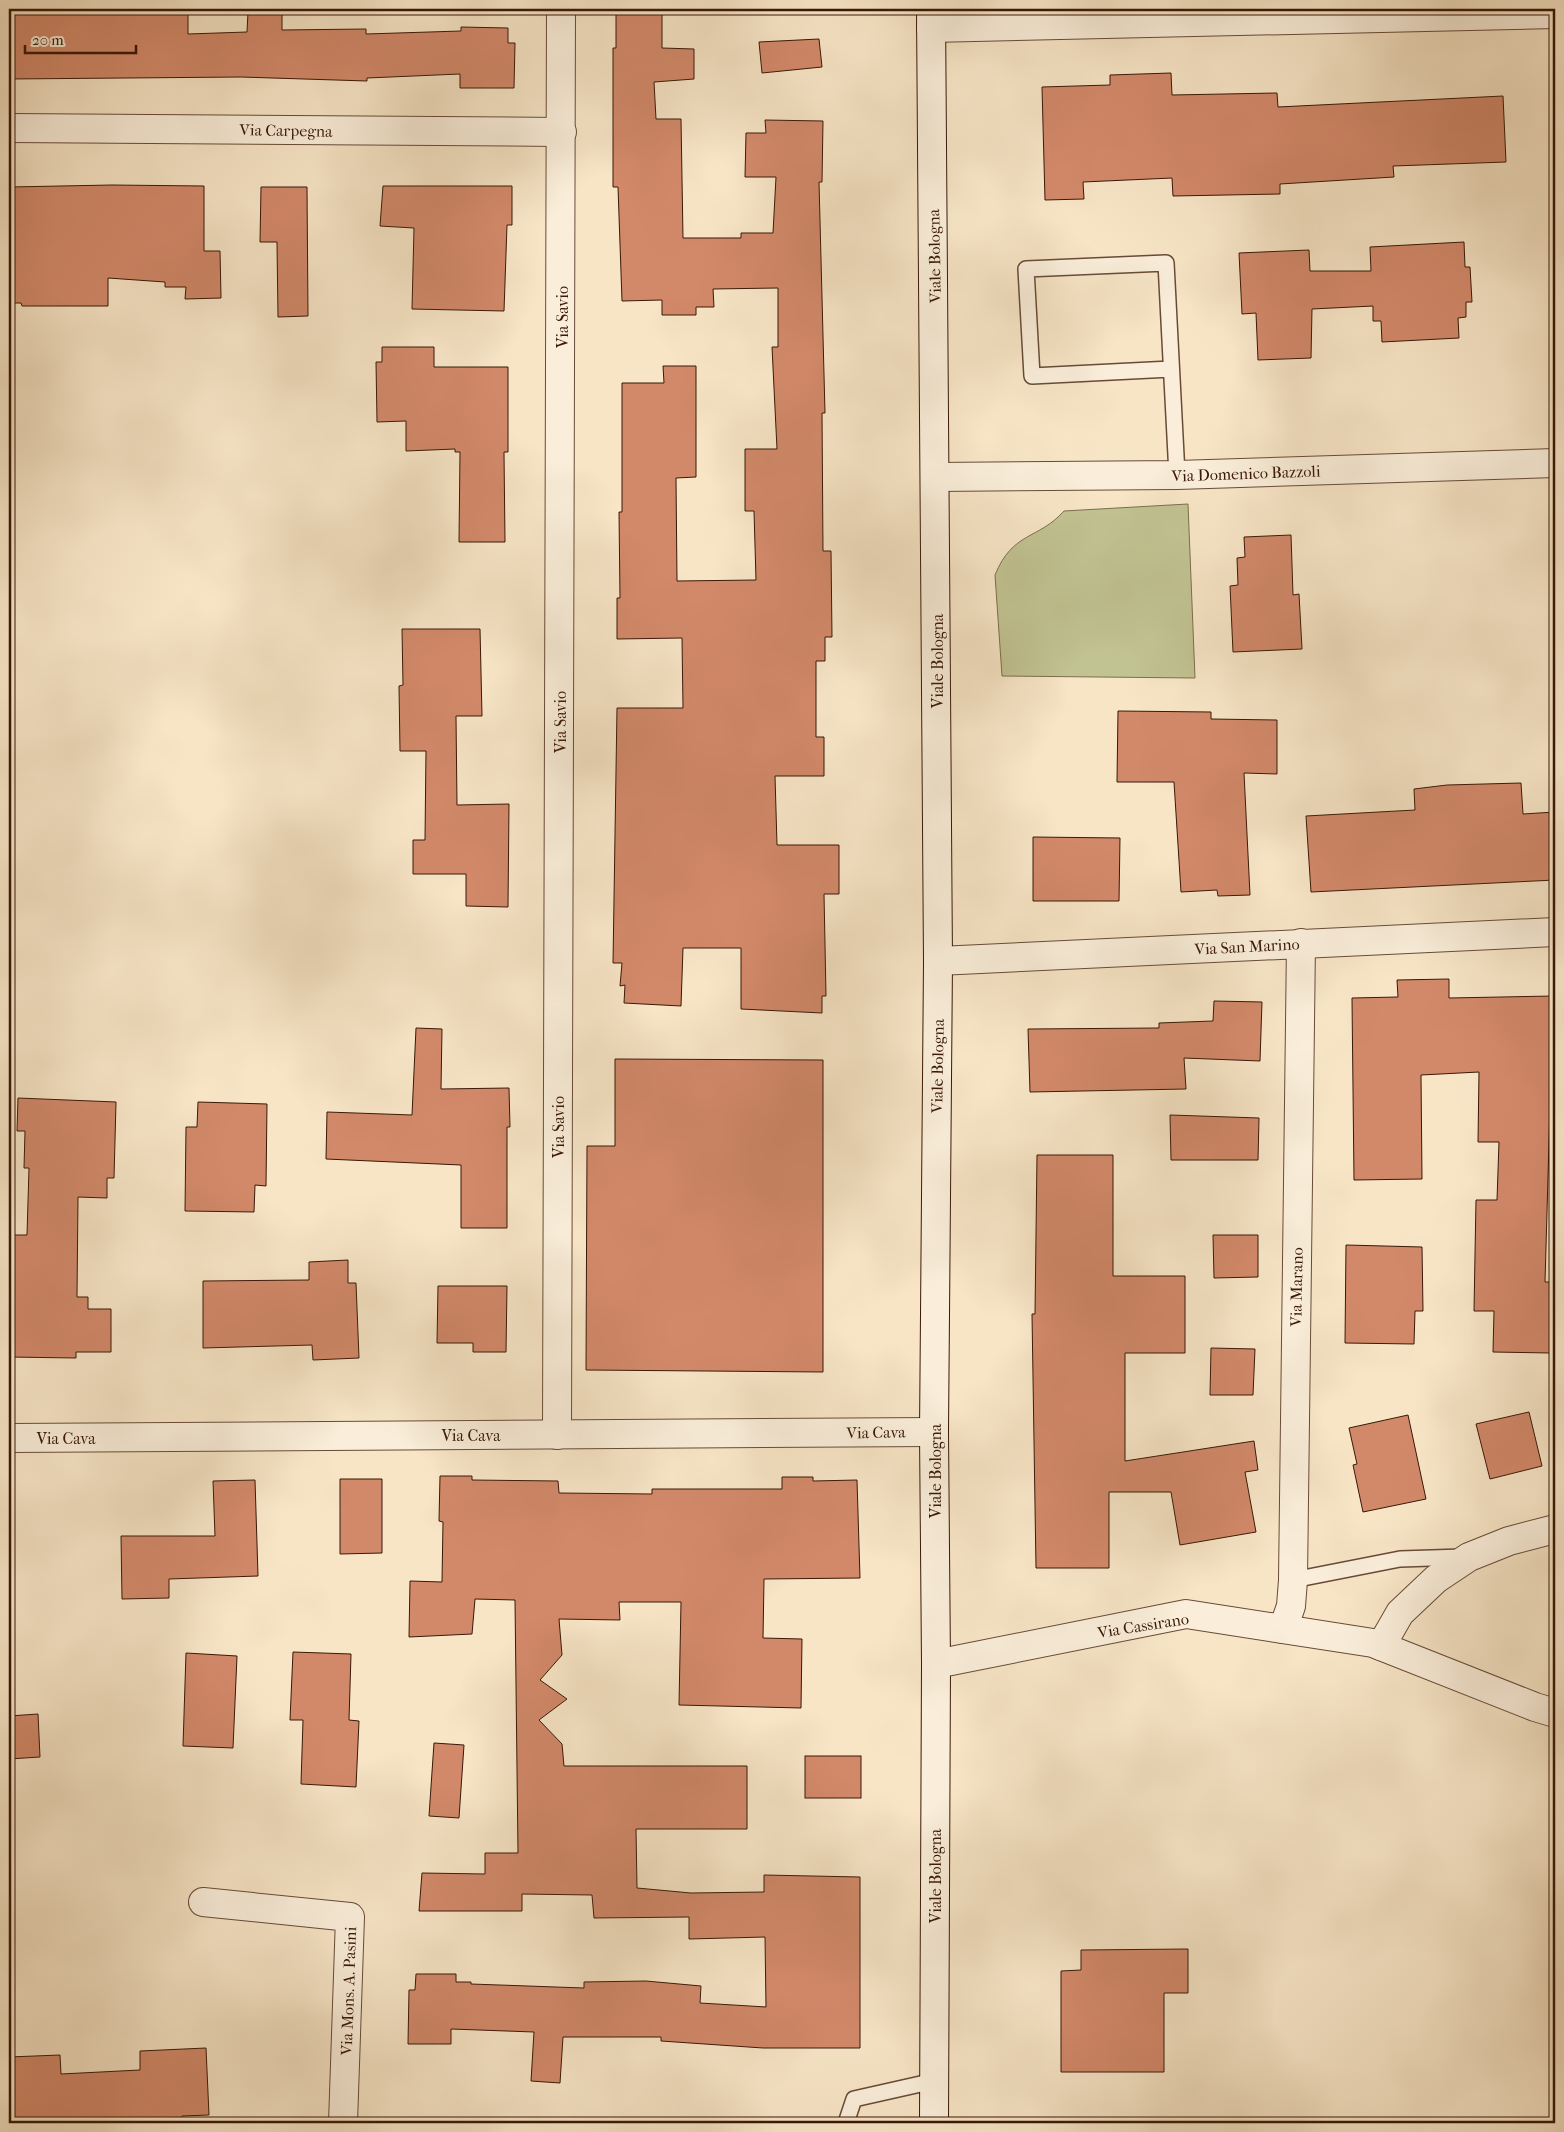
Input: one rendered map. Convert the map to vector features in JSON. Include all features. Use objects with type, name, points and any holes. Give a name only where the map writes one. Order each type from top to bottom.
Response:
[{"type":"street","name":"Via Savio","points":[[557,1435],[561,9]]},
{"type":"street","points":[[931,19],[1555,14]]},
{"type":"street","name":"Viale Bologna","points":[[931,19],[936,476],[938,961],[934,1432],[936,1664],[934,2123]]},
{"type":"street","name":"Via Carpegna","points":[[9,128],[562,132]]},
{"type":"street","name":"Via Domenico Bazzoli","points":[[936,476],[1177,475],[1555,463]]},
{"type":"street","name":"Via San Marino","points":[[938,961],[1555,932]]},
{"type":"street","name":"Via Marano","points":[[1283,1630],[1291,1606],[1293,1580],[1301,943]]},
{"type":"street","name":"Via Cava","points":[[9,1438],[934,1432]]},
{"type":"street","points":[[1381,1646],[1400,1613],[1436,1578],[1469,1557],[1509,1541],[1555,1529]]},
{"type":"street","name":"Via Cassirano","points":[[936,1664],[1186,1614],[1381,1646],[1535,1707],[1555,1713]]},
{"type":"street","name":"Via Mons. A. Pasini","points":[[204,1902],[350,1917],[343,2123]]},
{"type":"lane","points":[[1171,369],[1032,376],[1026,269],[1166,263],[1177,475]]},
{"type":"lane","points":[[1293,1580],[1400,1559],[1469,1557]]},
{"type":"lane","points":[[846,2123],[854,2100],[934,2081]]},
{"type":"green space","points":[[1188,504],[1195,678],[1002,676],[995,575],[1002,561],[1018,543],[1045,527],[1064,511]]},
{"type":"building","points":[[9,9],[188,9],[188,34],[247,32],[248,12],[282,13],[282,30],[366,29],[366,34],[461,31],[461,27],[508,28],[508,43],[515,43],[514,88],[460,88],[460,74],[367,78],[367,81],[241,77],[9,79]]},
{"type":"building","points":[[616,9],[662,9],[662,48],[694,49],[694,79],[654,82],[656,119],[681,119],[683,238],[741,238],[741,233],[773,233],[776,177],[745,177],[746,133],[766,133],[765,120],[823,121],[822,182],[819,182],[825,413],[822,413],[823,551],[831,551],[832,637],[825,637],[825,661],[816,661],[816,737],[824,737],[824,776],[775,776],[777,845],[839,845],[839,894],[824,894],[826,996],[822,996],[822,1013],[741,1009],[741,948],[683,948],[681,1006],[624,1003],[625,985],[620,986],[622,963],[613,963],[617,708],[683,708],[682,638],[617,639],[617,598],[620,598],[619,512],[622,512],[622,383],[664,383],[663,366],[696,366],[696,477],[676,478],[677,581],[756,580],[754,511],[745,511],[745,449],[777,449],[772,347],[778,347],[778,288],[713,289],[714,307],[696,307],[696,315],[662,315],[662,300],[622,301],[618,187],[613,187],[613,48],[616,48]]},
{"type":"building","points":[[819,39],[822,67],[762,73],[759,42]]},
{"type":"building","points":[[1171,73],[1172,95],[1277,93],[1278,107],[1503,96],[1506,162],[1393,166],[1394,177],[1280,184],[1280,194],[1173,196],[1172,178],[1083,182],[1084,199],[1045,200],[1042,87],[1110,85],[1110,75]]},
{"type":"building","points":[[204,186],[204,251],[220,251],[221,298],[185,299],[186,287],[165,287],[165,282],[108,278],[108,306],[22,306],[21,303],[9,303],[9,187]]},
{"type":"building","points":[[383,186],[512,186],[512,225],[507,225],[504,311],[412,309],[414,228],[380,226]]},
{"type":"building","points":[[261,187],[307,187],[308,316],[278,317],[277,242],[260,242]]},
{"type":"building","points":[[1464,242],[1465,267],[1470,267],[1472,302],[1466,302],[1466,317],[1458,318],[1459,338],[1382,342],[1381,321],[1373,321],[1373,306],[1312,309],[1311,358],[1258,360],[1256,313],[1242,314],[1239,253],[1309,250],[1310,271],[1371,271],[1370,247]]},
{"type":"building","points":[[382,347],[434,347],[434,367],[508,367],[508,452],[504,452],[505,542],[459,542],[460,452],[455,452],[455,449],[406,451],[406,421],[377,422],[376,362],[382,362]]},
{"type":"building","points":[[1291,535],[1293,595],[1299,594],[1302,649],[1233,652],[1230,586],[1238,585],[1237,558],[1245,557],[1244,537]]},
{"type":"building","points":[[402,629],[480,629],[482,716],[456,716],[457,805],[509,804],[508,907],[466,906],[466,874],[413,874],[413,840],[425,840],[426,751],[400,751],[399,686],[403,685]]},
{"type":"building","points":[[1118,711],[1211,712],[1211,719],[1277,720],[1277,774],[1244,773],[1250,895],[1218,896],[1217,890],[1181,892],[1174,782],[1117,782]]},
{"type":"building","points":[[1521,783],[1523,814],[1555,812],[1555,880],[1311,892],[1306,816],[1415,810],[1414,789],[1447,785]]},
{"type":"building","points":[[1033,837],[1120,838],[1119,901],[1033,901]]},
{"type":"building","points":[[1449,979],[1449,998],[1553,996],[1554,1037],[1552,1037],[1545,1282],[1551,1282],[1550,1353],[1493,1352],[1494,1311],[1474,1311],[1476,1200],[1497,1200],[1499,1142],[1478,1142],[1479,1072],[1421,1075],[1422,1179],[1354,1180],[1352,998],[1398,997],[1397,980]]},
{"type":"building","points":[[1214,1001],[1262,1002],[1260,1061],[1184,1058],[1186,1089],[1030,1092],[1028,1029],[1159,1028],[1159,1023],[1213,1021]]},
{"type":"building","points":[[416,1028],[442,1029],[441,1089],[509,1088],[510,1127],[507,1127],[507,1228],[461,1228],[461,1165],[326,1159],[327,1112],[412,1115]]},
{"type":"building","points":[[615,1059],[823,1060],[823,1372],[586,1370],[587,1146],[615,1146]]},
{"type":"building","points":[[18,1098],[116,1102],[114,1178],[107,1178],[107,1198],[78,1197],[77,1297],[88,1297],[88,1309],[111,1309],[111,1352],[76,1352],[76,1358],[9,1357],[9,1235],[27,1235],[29,1168],[24,1168],[25,1131],[17,1131]]},
{"type":"building","points":[[198,1102],[267,1104],[266,1186],[255,1185],[254,1212],[185,1211],[186,1127],[197,1127]]},
{"type":"building","points":[[1170,1115],[1259,1118],[1258,1160],[1171,1160]]},
{"type":"building","points":[[1037,1155],[1113,1155],[1113,1276],[1185,1276],[1185,1353],[1125,1353],[1125,1461],[1254,1441],[1258,1470],[1245,1472],[1256,1532],[1180,1545],[1171,1492],[1109,1492],[1109,1568],[1036,1568],[1032,1314],[1035,1314]]},
{"type":"building","points":[[1213,1235],[1258,1235],[1258,1277],[1214,1278]]},
{"type":"building","points":[[1346,1245],[1422,1247],[1423,1311],[1415,1311],[1414,1344],[1345,1343]]},
{"type":"building","points":[[348,1260],[348,1283],[356,1283],[359,1358],[313,1360],[312,1345],[203,1348],[203,1281],[309,1280],[309,1262]]},
{"type":"building","points":[[438,1286],[507,1286],[506,1352],[473,1352],[473,1343],[437,1343]]},
{"type":"building","points":[[1211,1348],[1255,1349],[1253,1395],[1210,1395]]},
{"type":"building","points":[[1529,1412],[1542,1466],[1490,1479],[1476,1424]]},
{"type":"building","points":[[1408,1415],[1426,1499],[1363,1512],[1353,1465],[1357,1464],[1349,1428]]},
{"type":"building","points":[[440,1476],[472,1476],[472,1480],[558,1481],[559,1493],[652,1494],[652,1489],[782,1489],[782,1477],[813,1477],[813,1481],[857,1480],[860,1578],[764,1579],[763,1638],[802,1639],[801,1708],[679,1705],[681,1602],[619,1602],[620,1620],[559,1619],[562,1655],[540,1680],[567,1699],[539,1720],[562,1744],[564,1766],[747,1766],[747,1829],[636,1829],[637,1888],[691,1893],[764,1892],[764,1875],[860,1877],[860,2048],[763,2048],[661,2041],[661,2037],[563,2037],[560,2083],[531,2081],[534,2032],[451,2029],[451,2044],[408,2044],[409,1990],[415,1990],[416,1974],[456,1974],[456,1982],[471,1982],[471,1984],[584,1988],[584,1982],[646,1981],[701,1986],[700,2003],[766,2007],[765,1937],[689,1939],[689,1917],[594,1918],[592,1895],[522,1894],[522,1911],[419,1911],[422,1873],[485,1874],[485,1853],[518,1853],[515,1600],[475,1599],[472,1634],[409,1637],[410,1581],[442,1582],[443,1522],[439,1521]]},
{"type":"building","points":[[340,1479],[382,1479],[382,1553],[340,1554]]},
{"type":"building","points":[[255,1480],[258,1576],[169,1579],[169,1598],[122,1599],[121,1536],[215,1536],[213,1481]]},
{"type":"building","points":[[293,1652],[351,1654],[349,1720],[359,1721],[356,1787],[301,1784],[303,1720],[290,1720]]},
{"type":"building","points":[[186,1653],[237,1656],[233,1748],[183,1746]]},
{"type":"building","points":[[38,1714],[40,1757],[9,1759],[9,1716]]},
{"type":"building","points":[[434,1743],[464,1745],[459,1818],[429,1816]]},
{"type":"building","points":[[805,1756],[861,1756],[861,1798],[805,1798]]},
{"type":"building","points":[[1188,1949],[1188,1993],[1164,1993],[1164,2072],[1061,2072],[1061,1971],[1081,1970],[1081,1950]]},
{"type":"building","points":[[206,2048],[209,2115],[182,2116],[183,2123],[9,2123],[9,2057],[60,2055],[61,2074],[140,2070],[140,2051]]}]
